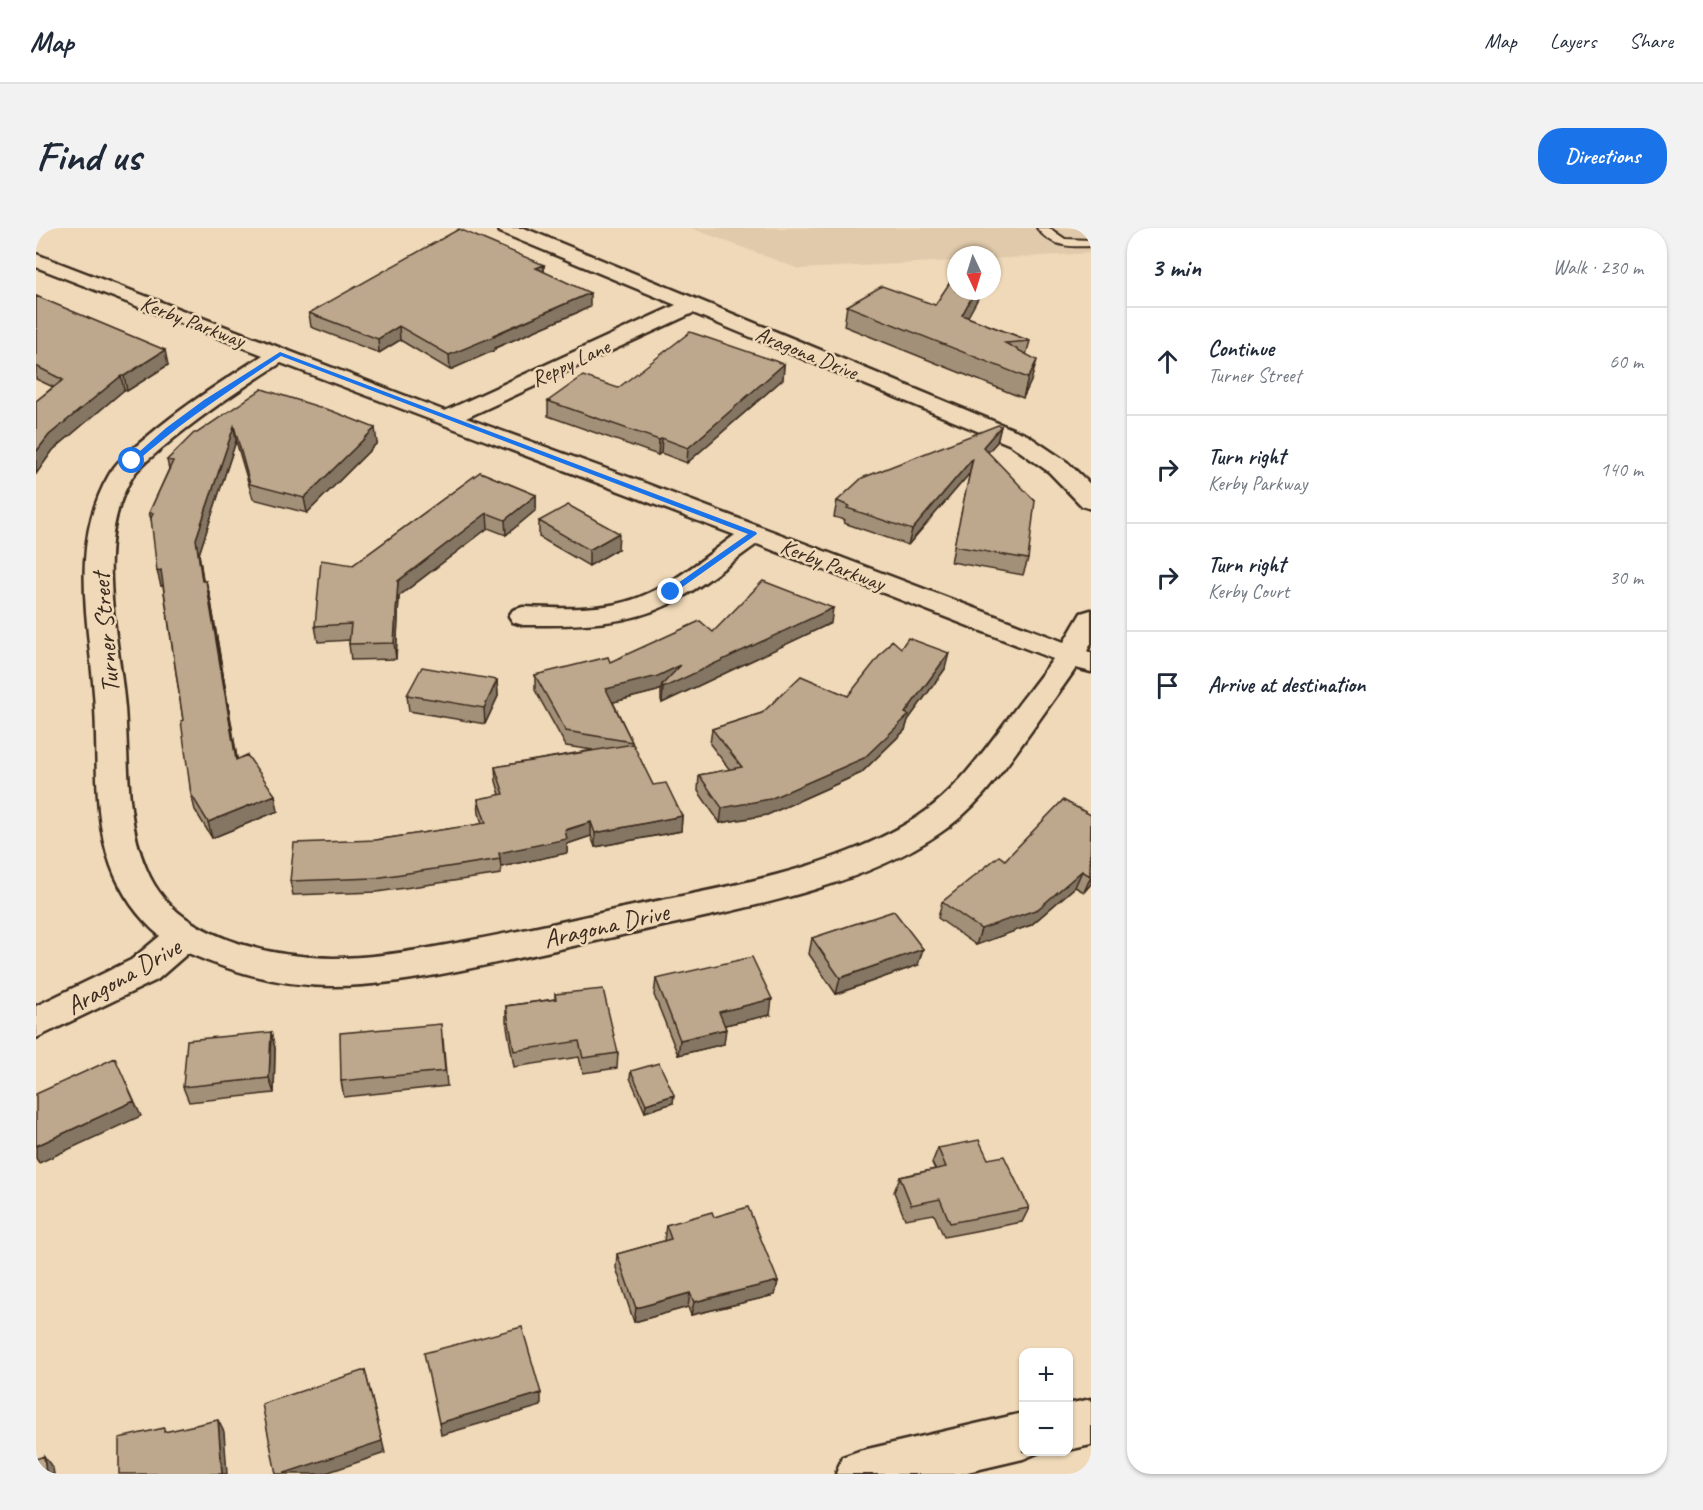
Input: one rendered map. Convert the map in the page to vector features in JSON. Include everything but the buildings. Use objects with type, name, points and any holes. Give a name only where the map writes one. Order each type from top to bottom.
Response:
[{"type":"street","name":"Aragona Drive","points":[[507,228],[1019,440],[1065,472],[1091,501]]},
{"type":"street","name":"Kerby Parkway","points":[[36,260],[446,419],[622,483],[1081,660]]},
{"type":"street","name":"Reppy Lane","points":[[446,419],[693,305]]},
{"type":"street","name":"Turner Street","points":[[184,936],[161,918],[149,904],[134,877],[119,828],[114,793],[111,706],[99,628],[98,559],[107,506],[121,474],[132,461],[169,429],[280,354]]},
{"type":"street","points":[[523,616],[569,616],[628,610],[648,604],[671,592],[754,534]]},
{"type":"street","name":"Aragona Drive","points":[[36,1023],[144,970],[184,936],[234,956],[289,970],[327,973],[405,966],[512,946],[770,889],[892,847],[949,810],[970,790],[1081,660],[1091,619]]},
{"type":"street","points":[[1073,1426],[1091,1422]]},
{"type":"street","points":[[859,1474],[1019,1437]]},
{"type":"lane","points":[[1043,228],[1050,239],[1091,243]]},
{"type":"shaded area","points":[[691,228],[1091,228],[1091,253],[1001,258],[1001,246],[947,246],[947,261],[799,269]]},
{"type":"route","points":[[132,461],[169,429],[280,354],[446,419],[489,433],[754,534],[671,592]]}]
